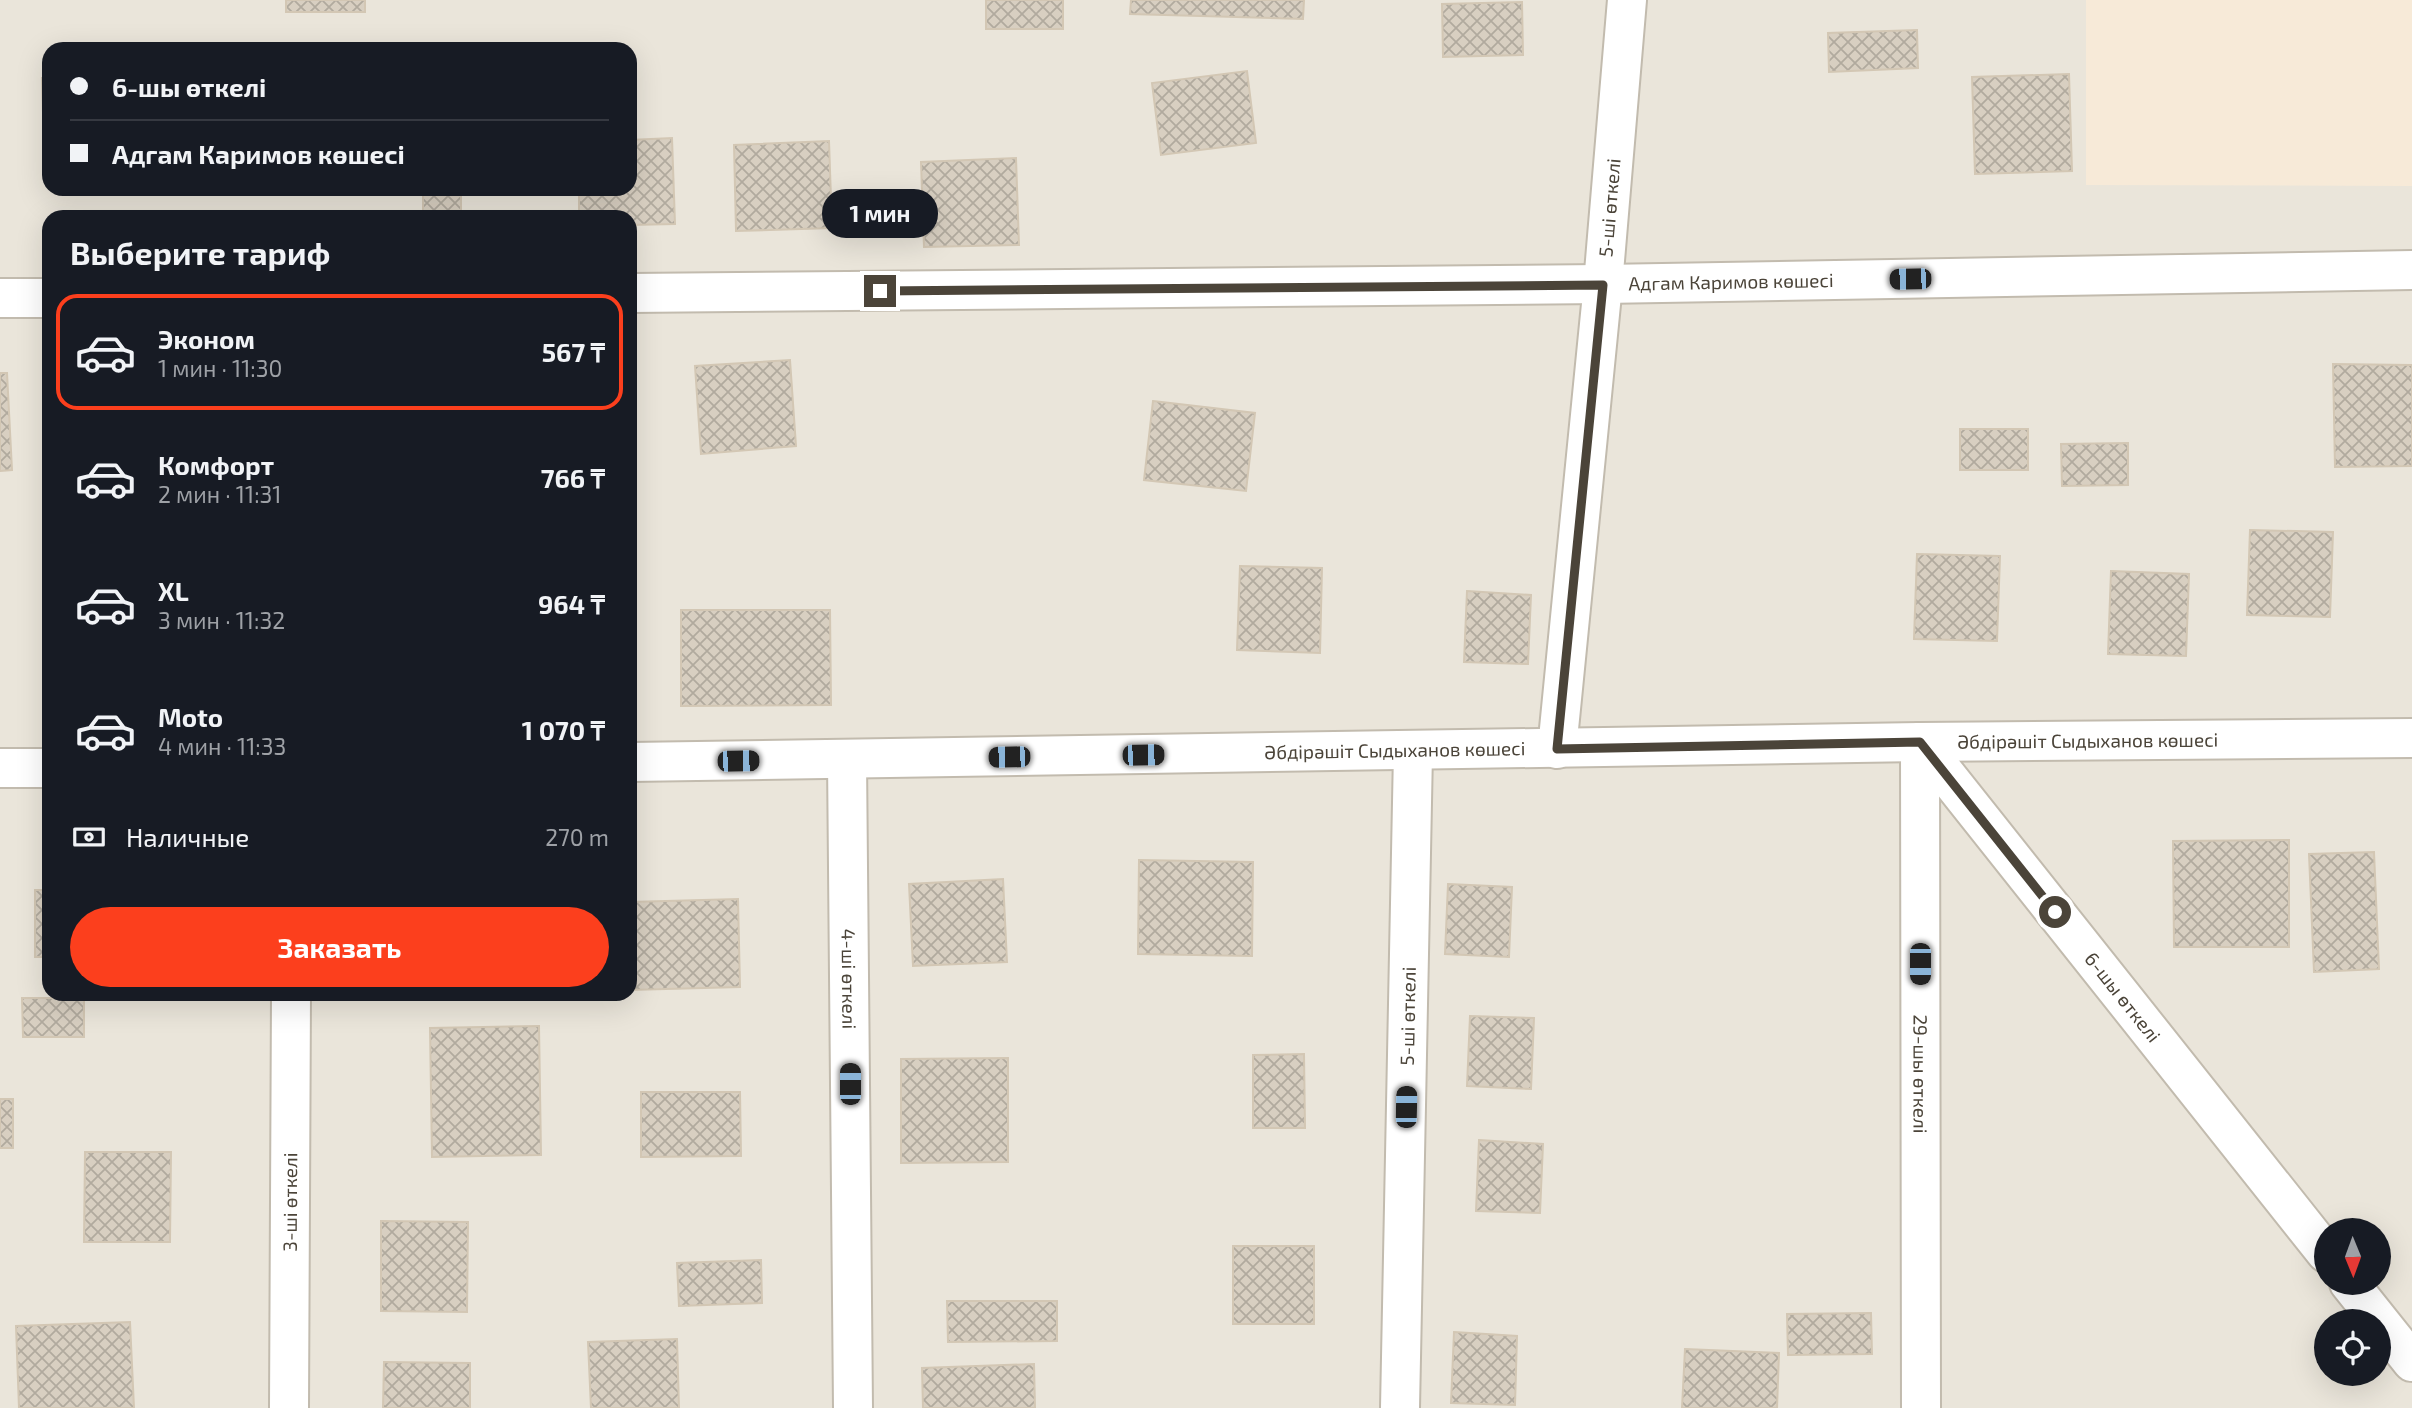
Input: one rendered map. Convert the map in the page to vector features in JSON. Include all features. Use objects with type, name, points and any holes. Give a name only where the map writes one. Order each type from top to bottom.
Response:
[{"type":"street","name":"5-ші өткелі","points":[[1557,749],[1603,285],[1627,0]]},
{"type":"street","name":"Адгам Каримов көшесі","points":[[637,293],[1603,285],[2412,270]]},
{"type":"street","points":[[0,298],[42,298]]},
{"type":"street","name":"Әбдірәшіт Сыдыханов көшесі","points":[[637,762],[1413,752],[1920,742],[2412,738]]},
{"type":"street","name":"6-шы өткелі","points":[[1920,742],[2314,1238]]},
{"type":"street","name":"29-шы өткелі","points":[[1920,742],[1921,1408]]},
{"type":"street","name":"5-ші өткелі","points":[[1400,1408],[1413,752]]},
{"type":"street","name":"4-ші өткелі","points":[[847,759],[853,1408]]},
{"type":"street","points":[[0,768],[42,768]]},
{"type":"street","name":"3-ші өткелі","points":[[289,1408],[291,1001]]},
{"type":"street","points":[[2359,1295],[2412,1362]]},
{"type":"shaded area","points":[[0,0],[2412,0],[2412,1408],[0,1408]]},
{"type":"shaded area","points":[[2086,0],[2412,0],[2412,186],[2086,185]]},
{"type":"building","points":[[286,0],[365,0],[365,12],[286,12]]},
{"type":"building","points":[[986,0],[1063,0],[1063,29],[986,29]]},
{"type":"building","points":[[1131,0],[1304,0],[1303,19],[1130,14]]},
{"type":"building","points":[[1522,2],[1523,55],[1443,57],[1442,4]]},
{"type":"building","points":[[1917,30],[1918,68],[1829,72],[1828,33]]},
{"type":"building","points":[[1247,71],[1256,143],[1161,155],[1152,83]]},
{"type":"building","points":[[2069,74],[2072,171],[1975,174],[1972,77]]},
{"type":"building","points":[[672,138],[675,224],[637,225],[637,210],[579,210],[579,196],[637,196],[637,140]]},
{"type":"building","points":[[829,141],[832,228],[736,231],[734,145]]},
{"type":"building","points":[[1016,158],[1019,245],[924,247],[921,162]]},
{"type":"building","points":[[423,196],[461,196],[461,210],[423,210]]},
{"type":"building","points":[[790,360],[796,446],[701,454],[695,366]]},
{"type":"building","points":[[2333,364],[2412,365],[2412,466],[2335,467]]},
{"type":"building","points":[[0,373],[7,373],[12,470],[0,471]]},
{"type":"building","points":[[1153,401],[1255,413],[1246,491],[1144,480]]},
{"type":"building","points":[[1960,429],[2028,429],[2028,470],[1960,470]]},
{"type":"building","points":[[2128,443],[2128,485],[2062,486],[2061,444]]},
{"type":"building","points":[[2250,530],[2333,532],[2330,617],[2247,615]]},
{"type":"building","points":[[1917,554],[2000,556],[1997,641],[1914,639]]},
{"type":"building","points":[[1240,566],[1322,568],[1320,653],[1237,650]]},
{"type":"building","points":[[2111,571],[2189,574],[2186,656],[2108,654]]},
{"type":"building","points":[[1467,591],[1531,595],[1528,664],[1464,662]]},
{"type":"building","points":[[681,610],[830,610],[831,705],[681,706]]},
{"type":"building","points":[[2289,840],[2289,947],[2174,947],[2173,841]]},
{"type":"building","points":[[2374,852],[2379,969],[2314,972],[2309,854]]},
{"type":"building","points":[[1139,860],[1253,862],[1252,956],[1138,954]]},
{"type":"building","points":[[1003,879],[1007,962],[913,966],[909,884]]},
{"type":"building","points":[[1448,884],[1512,887],[1509,957],[1445,954]]},
{"type":"building","points":[[35,890],[42,890],[42,957],[35,957]]},
{"type":"building","points":[[738,899],[740,987],[637,990],[637,902]]},
{"type":"building","points":[[22,998],[84,1001],[84,1037],[23,1037]]},
{"type":"building","points":[[1470,1016],[1534,1018],[1531,1089],[1467,1086]]},
{"type":"building","points":[[539,1026],[541,1155],[432,1157],[430,1028]]},
{"type":"building","points":[[1304,1054],[1305,1128],[1253,1128],[1253,1055]]},
{"type":"building","points":[[1008,1058],[1008,1162],[901,1163],[901,1059]]},
{"type":"building","points":[[641,1092],[740,1092],[741,1156],[641,1157]]},
{"type":"building","points":[[0,1099],[13,1099],[13,1148],[0,1148]]},
{"type":"building","points":[[1479,1140],[1543,1144],[1540,1213],[1476,1211]]},
{"type":"building","points":[[85,1152],[171,1152],[170,1242],[84,1242]]},
{"type":"building","points":[[381,1221],[468,1222],[467,1312],[381,1311]]},
{"type":"building","points":[[1233,1246],[1314,1246],[1314,1324],[1233,1324]]},
{"type":"building","points":[[761,1260],[762,1303],[679,1306],[677,1263]]},
{"type":"building","points":[[947,1301],[1057,1301],[1057,1341],[948,1342]]},
{"type":"building","points":[[1871,1313],[1872,1354],[1788,1355],[1787,1314]]},
{"type":"building","points":[[130,1322],[134,1408],[19,1408],[16,1326]]},
{"type":"building","points":[[1454,1332],[1517,1336],[1515,1405],[1451,1403]]},
{"type":"building","points":[[677,1339],[679,1408],[591,1408],[588,1342]]},
{"type":"building","points":[[1685,1349],[1779,1353],[1777,1408],[1682,1408]]},
{"type":"building","points":[[384,1362],[470,1363],[470,1408],[383,1408]]},
{"type":"building","points":[[1034,1364],[1035,1408],[923,1408],[922,1368]]},
{"type":"route","points":[[880,291],[1603,285],[1557,749],[1920,742],[2055,912]]}]
